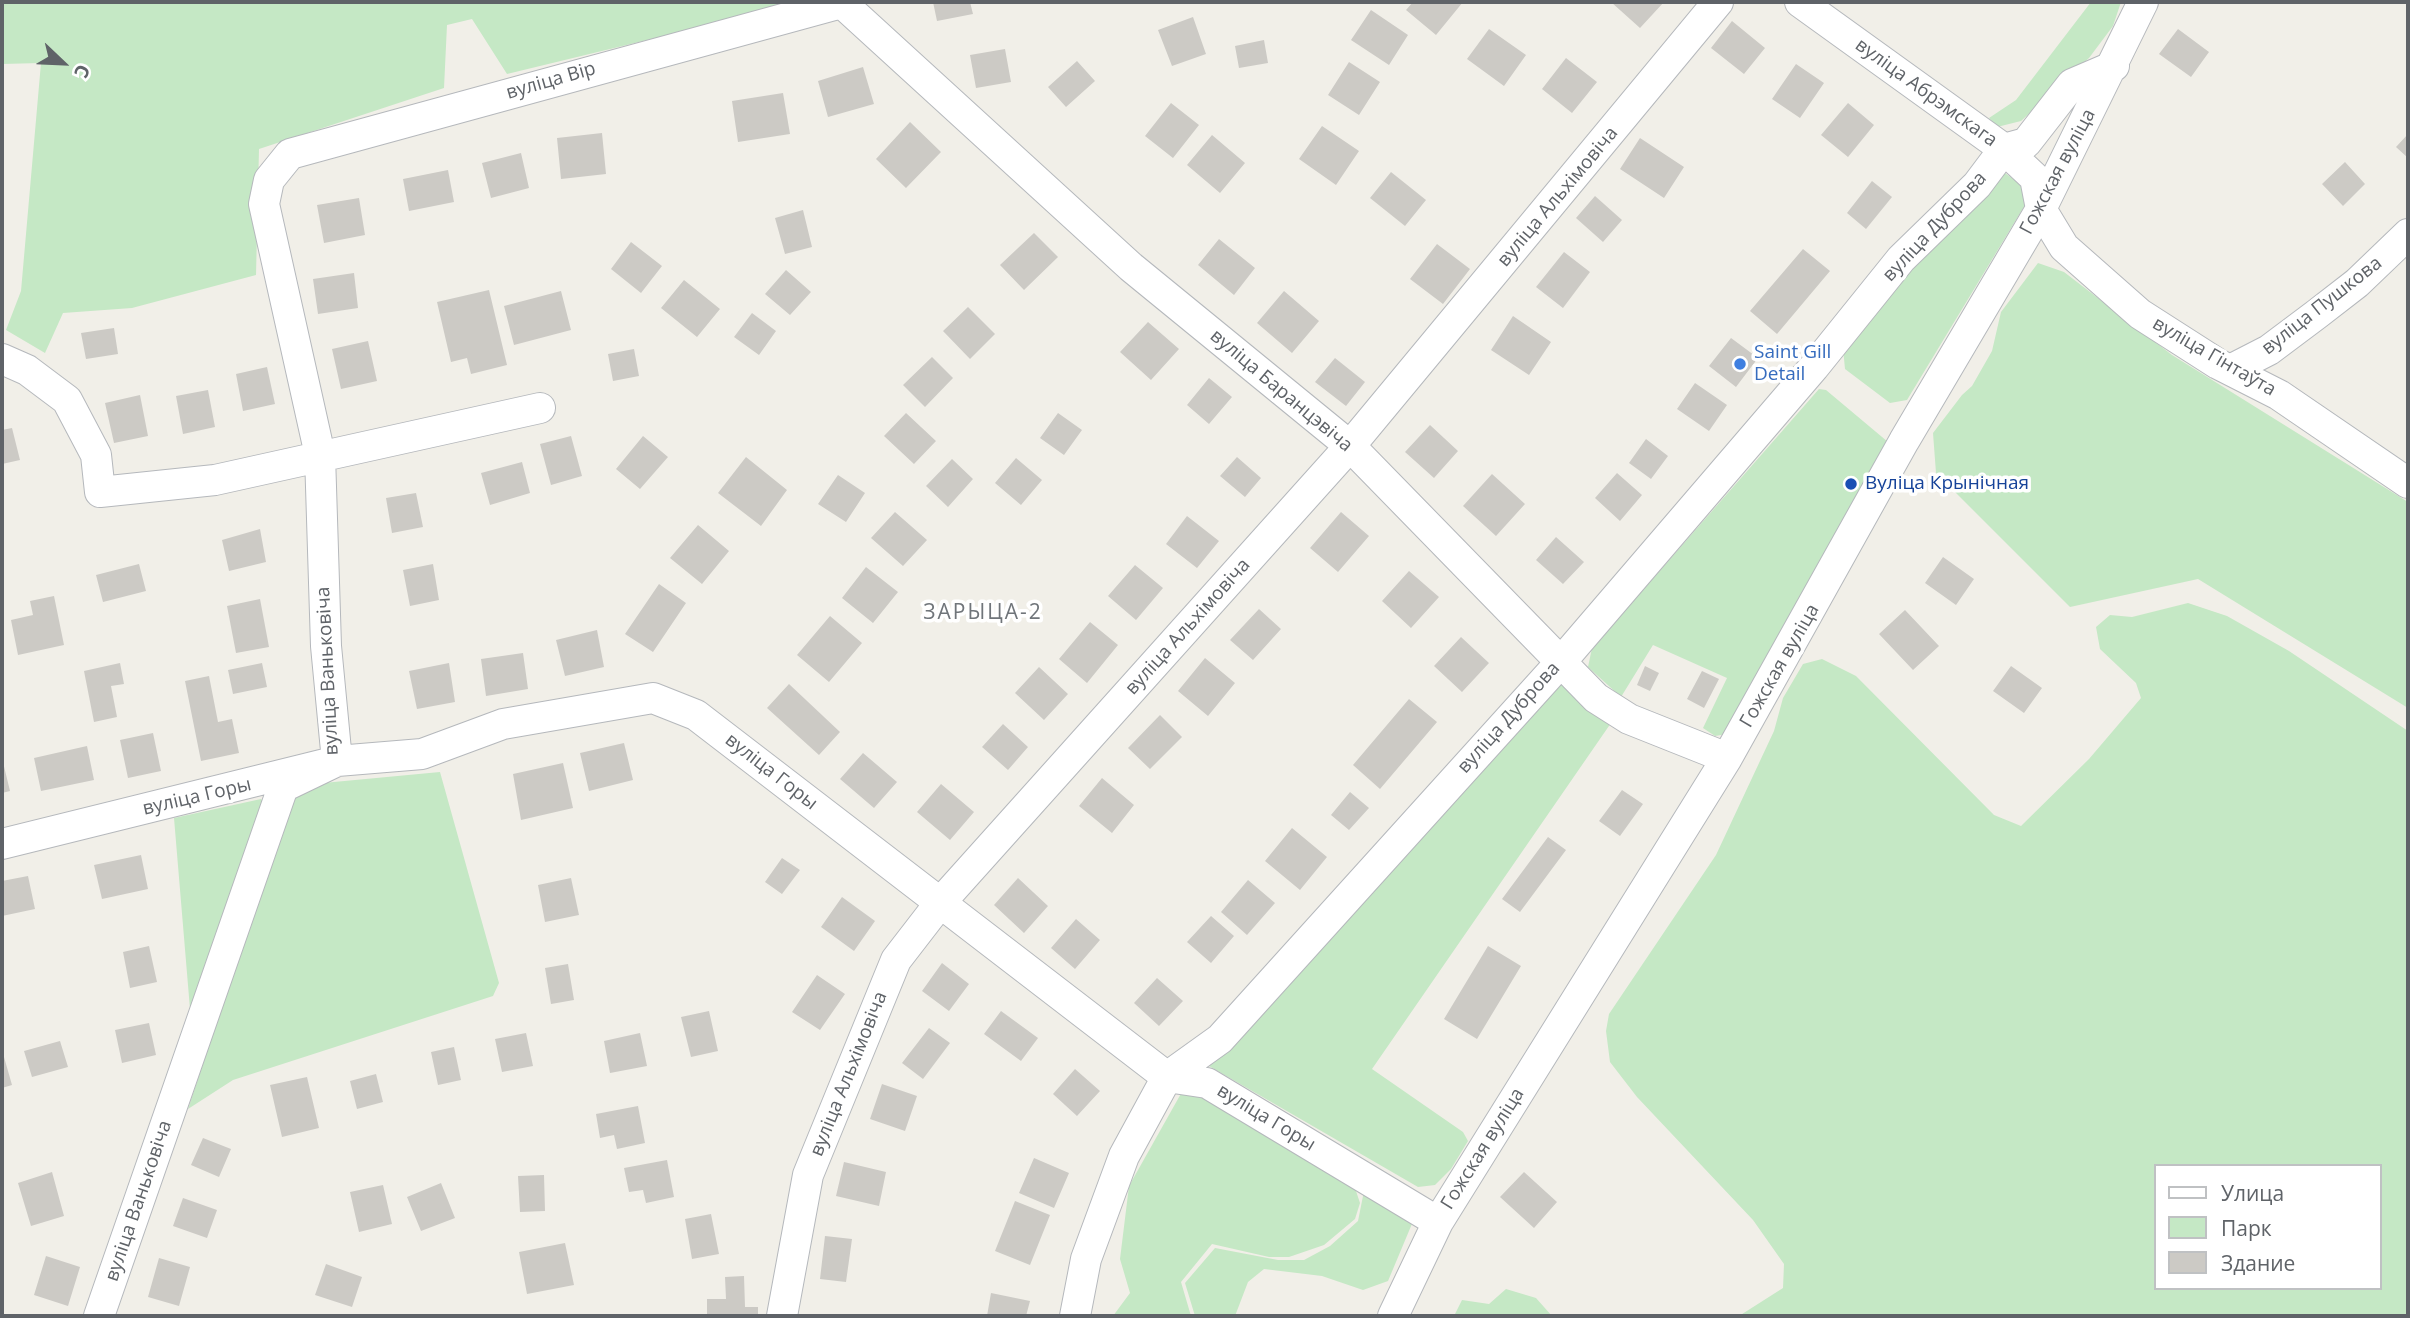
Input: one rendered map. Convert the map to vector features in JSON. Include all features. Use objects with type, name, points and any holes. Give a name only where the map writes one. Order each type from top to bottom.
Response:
[{"type":"street","name":"вуліца Альхімовіча","points":[[782,1316],[808,1175],[896,960],[940,903],[1350,446],[1718,2]]},
{"type":"street","name":"вуліца Абрэмскага","points":[[1800,2],[2004,149],[2026,143],[2072,84],[2114,66]]},
{"type":"street","name":"Гожская вуліца","points":[[1393,1316],[1438,1222],[1727,758],[1904,441],[2041,209],[2114,66],[2143,2]]},
{"type":"street","name":"вуліца Баранцэвіча","points":[[844,3],[1131,267],[1350,446],[1596,698],[1629,719],[1727,758]]},
{"type":"street","name":"вуліца Вір","points":[[269,180],[289,154],[646,54],[844,3]]},
{"type":"street","name":"вуліца Гінтаўта","points":[[2004,149],[2035,178],[2041,209],[2064,247],[2140,314],[2230,370],[2279,394],[2408,483]]},
{"type":"street","name":"вуліца Дуброва","points":[[1075,1316],[1086,1259],[1124,1156],[1167,1077],[1220,1040],[1560,663],[1814,367],[1901,259],[1977,185],[2004,149]]},
{"type":"street","name":"вуліца Ваньковіча","points":[[99,1316],[283,787],[337,761],[326,646],[320,455],[264,204],[269,180]]},
{"type":"street","name":"вуліца Пушкова","points":[[2230,370],[2269,350],[2317,314],[2357,283],[2408,234]]},
{"type":"street","points":[[2,359],[27,370],[67,400],[96,455],[100,492],[215,480],[540,408]]},
{"type":"street","name":"вуліца Горы","points":[[2,844],[337,761],[422,754],[503,724],[653,698],[696,715],[1167,1077],[1207,1083],[1438,1222]]},
{"type":"green space","points":[[2,2],[804,2],[507,74],[472,19],[447,25],[444,88],[259,149],[256,275],[132,308],[63,313],[45,353],[6,330],[21,291],[41,63],[2,64]]},
{"type":"green space","points":[[2091,2],[2121,2],[2113,26],[2089,58],[2021,121],[1997,127],[1989,118],[2016,100]]},
{"type":"green space","points":[[2002,171],[2022,185],[2028,200],[1907,400],[1890,403],[1845,369],[1843,348],[1897,279]]},
{"type":"green space","points":[[2038,263],[2064,272],[2172,355],[2408,502],[2408,708],[2198,579],[2070,607],[1936,473],[1933,433],[1972,386],[1992,351],[2001,312]]},
{"type":"green space","points":[[1819,389],[1826,390],[1888,442],[1727,734],[1715,736],[1703,728],[1727,678],[1653,645],[1621,697],[1588,667],[1592,648]]},
{"type":"green space","points":[[2188,603],[2227,616],[2289,651],[2408,731],[2408,1316],[1739,1316],[1783,1288],[1784,1264],[1753,1220],[1637,1097],[1610,1062],[1606,1031],[1609,1014],[1716,855],[1774,731],[1783,698],[1803,664],[1822,659],[1856,676],[1994,815],[2021,826],[2089,759],[2141,698],[2136,683],[2100,649],[2096,627],[2110,615],[2132,617]]},
{"type":"green space","points":[[1558,679],[1611,723],[1372,1069],[1463,1132],[1468,1141],[1451,1169],[1435,1185],[1418,1187],[1209,1066]]},
{"type":"green space","points":[[440,772],[499,983],[493,996],[233,1080],[188,1109],[287,810],[302,785]]},
{"type":"green space","points":[[261,799],[267,806],[190,1009],[174,818]]},
{"type":"green space","points":[[1183,1090],[1225,1102],[1354,1185],[1360,1203],[1355,1219],[1324,1245],[1289,1257],[1269,1257],[1212,1244],[1181,1282],[1191,1316],[1113,1316],[1130,1293],[1120,1259],[1129,1186]]},
{"type":"green space","points":[[1364,1191],[1414,1219],[1388,1281],[1363,1290],[1322,1276],[1264,1269],[1248,1282],[1235,1316],[1195,1316],[1185,1283],[1215,1248],[1278,1260],[1304,1260],[1330,1246],[1358,1221]]},
{"type":"green space","points":[[1506,1289],[1536,1298],[1552,1316],[1454,1316],[1462,1300],[1489,1304]]},
{"type":"building","points":[[933,2],[970,2],[973,14],[937,21]]},
{"type":"building","points":[[1413,2],[1463,2],[1436,35],[1406,10]]},
{"type":"building","points":[[1611,2],[1664,2],[1640,28]]},
{"type":"building","points":[[1371,10],[1408,35],[1389,65],[1351,40]]},
{"type":"building","points":[[1193,17],[1206,54],[1172,66],[1158,30]]},
{"type":"building","points":[[1732,21],[1765,48],[1744,74],[1711,48]]},
{"type":"building","points":[[1489,29],[1526,55],[1504,86],[1467,59]]},
{"type":"building","points":[[2178,29],[2209,52],[2191,77],[2159,54]]},
{"type":"building","points":[[1264,40],[1268,63],[1239,68],[1235,46]]},
{"type":"building","points":[[1005,49],[1011,82],[976,88],[970,55]]},
{"type":"building","points":[[1566,58],[1597,82],[1572,113],[1542,89]]},
{"type":"building","points":[[1077,61],[1095,81],[1066,107],[1048,87]]},
{"type":"building","points":[[1349,62],[1380,82],[1359,115],[1328,95]]},
{"type":"building","points":[[1796,64],[1824,83],[1800,118],[1772,99]]},
{"type":"building","points":[[863,67],[874,104],[828,117],[818,81]]},
{"type":"building","points":[[783,93],[790,134],[738,142],[732,101]]},
{"type":"building","points":[[1171,103],[1199,125],[1173,158],[1145,136]]},
{"type":"building","points":[[1848,103],[1874,125],[1848,157],[1821,135]]},
{"type":"building","points":[[910,122],[941,152],[906,188],[876,159]]},
{"type":"building","points":[[1322,126],[1359,151],[1336,185],[1299,159]]},
{"type":"building","points":[[602,133],[606,174],[561,179],[557,138]]},
{"type":"building","points":[[2408,134],[2408,158],[2396,147]]},
{"type":"building","points":[[1212,135],[1245,163],[1220,193],[1187,165]]},
{"type":"building","points":[[1640,138],[1684,167],[1664,198],[1620,169]]},
{"type":"building","points":[[521,153],[529,188],[491,198],[482,163]]},
{"type":"building","points":[[2345,162],[2365,184],[2343,206],[2322,184]]},
{"type":"building","points":[[448,170],[454,202],[409,211],[403,179]]},
{"type":"building","points":[[1391,172],[1426,200],[1405,226],[1370,198]]},
{"type":"building","points":[[1872,181],[1892,197],[1866,229],[1847,213]]},
{"type":"building","points":[[1595,196],[1622,220],[1603,242],[1576,218]]},
{"type":"building","points":[[359,198],[365,235],[324,243],[317,205]]},
{"type":"building","points":[[803,210],[812,247],[785,254],[775,218]]},
{"type":"building","points":[[1034,233],[1058,257],[1024,290],[1000,265]]},
{"type":"building","points":[[1219,239],[1255,268],[1234,295],[1198,265]]},
{"type":"building","points":[[631,242],[662,266],[641,293],[611,269]]},
{"type":"building","points":[[1437,244],[1470,269],[1443,304],[1410,279]]},
{"type":"building","points":[[1803,249],[1830,271],[1777,334],[1750,311]]},
{"type":"building","points":[[1564,252],[1590,272],[1563,308],[1536,287]]},
{"type":"building","points":[[786,270],[811,292],[790,315],[765,294]]},
{"type":"building","points":[[354,273],[358,308],[318,314],[313,279]]},
{"type":"building","points":[[684,280],[720,309],[697,337],[661,308]]},
{"type":"building","points":[[489,290],[507,365],[471,374],[467,358],[451,362],[437,302]]},
{"type":"building","points":[[561,291],[571,330],[514,345],[504,306]]},
{"type":"building","points":[[1284,291],[1319,321],[1292,353],[1257,323]]},
{"type":"building","points":[[968,307],[995,334],[970,359],[943,331]]},
{"type":"building","points":[[752,313],[776,331],[759,355],[734,337]]},
{"type":"building","points":[[1513,316],[1551,342],[1529,375],[1491,350]]},
{"type":"building","points":[[1148,322],[1179,349],[1151,380],[1120,352]]},
{"type":"building","points":[[114,328],[118,354],[86,359],[81,333]]},
{"type":"building","points":[[1731,338],[1758,358],[1736,387],[1709,366]]},
{"type":"building","points":[[368,341],[377,381],[341,389],[332,349]]},
{"type":"building","points":[[634,349],[639,376],[613,381],[608,354]]},
{"type":"building","points":[[932,357],[953,378],[925,407],[903,385]]},
{"type":"building","points":[[1335,358],[1365,382],[1346,406],[1315,382]]},
{"type":"building","points":[[267,367],[275,404],[243,411],[236,374]]},
{"type":"building","points":[[1209,378],[1232,397],[1209,424],[1187,405]]},
{"type":"building","points":[[1695,383],[1727,405],[1709,431],[1677,409]]},
{"type":"building","points":[[208,390],[215,427],[183,434],[176,396]]},
{"type":"building","points":[[140,395],[148,436],[114,443],[105,403]]},
{"type":"building","points":[[906,413],[936,441],[914,464],[884,436]]},
{"type":"building","points":[[1058,413],[1082,430],[1064,455],[1040,438]]},
{"type":"building","points":[[1430,425],[1458,451],[1434,478],[1405,452]]},
{"type":"building","points":[[12,428],[20,460],[2,464],[2,430]]},
{"type":"building","points":[[571,436],[582,476],[551,485],[540,444]]},
{"type":"building","points":[[643,436],[668,457],[640,489],[616,469]]},
{"type":"building","points":[[1646,439],[1668,456],[1651,479],[1629,463]]},
{"type":"building","points":[[746,457],[787,490],[761,526],[718,493]]},
{"type":"building","points":[[1237,457],[1261,478],[1245,497],[1220,476]]},
{"type":"building","points":[[1016,458],[1042,480],[1021,505],[995,483]]},
{"type":"building","points":[[952,459],[973,479],[948,507],[926,486]]},
{"type":"building","points":[[522,462],[530,493],[490,505],[481,473]]},
{"type":"building","points":[[1617,473],[1642,495],[1620,521],[1595,498]]},
{"type":"building","points":[[1492,474],[1525,504],[1496,536],[1463,506]]},
{"type":"building","points":[[838,475],[865,493],[846,522],[818,504]]},
{"type":"building","points":[[416,493],[423,527],[392,533],[386,498]]},
{"type":"building","points":[[895,512],[927,540],[903,566],[871,538]]},
{"type":"building","points":[[1341,512],[1369,536],[1338,572],[1310,548]]},
{"type":"building","points":[[1187,516],[1219,541],[1197,568],[1166,544]]},
{"type":"building","points":[[698,525],[729,551],[702,584],[670,558]]},
{"type":"building","points":[[260,529],[266,562],[229,571],[222,540]]},
{"type":"building","points":[[1556,537],[1584,562],[1563,584],[1536,560]]},
{"type":"building","points":[[1943,557],[1974,579],[1956,605],[1925,583]]},
{"type":"building","points":[[139,564],[146,591],[103,602],[96,575]]},
{"type":"building","points":[[433,564],[439,600],[410,606],[403,570]]},
{"type":"building","points":[[1135,565],[1163,588],[1136,620],[1108,596]]},
{"type":"building","points":[[866,567],[898,592],[873,623],[842,598]]},
{"type":"building","points":[[1409,571],[1439,597],[1411,628],[1382,601]]},
{"type":"building","points":[[659,584],[686,603],[653,652],[625,634]]},
{"type":"building","points":[[54,596],[64,645],[18,655],[11,620],[33,615],[30,601]]},
{"type":"building","points":[[260,599],[269,647],[236,653],[227,606]]},
{"type":"building","points":[[1259,609],[1281,629],[1253,660],[1230,640]]},
{"type":"building","points":[[1905,610],[1939,646],[1913,670],[1879,634]]},
{"type":"building","points":[[830,616],[862,643],[829,682],[797,655]]},
{"type":"building","points":[[1090,622],[1118,645],[1087,683],[1059,659]]},
{"type":"building","points":[[597,630],[604,667],[565,676],[556,640]]},
{"type":"building","points":[[1461,637],[1489,663],[1462,692],[1434,666]]},
{"type":"building","points":[[523,653],[528,689],[486,696],[481,659]]},
{"type":"building","points":[[1205,658],[1235,683],[1208,716],[1178,691]]},
{"type":"building","points":[[120,663],[124,684],[111,686],[117,717],[94,722],[84,671]]},
{"type":"building","points":[[262,663],[267,687],[233,694],[228,670]]},
{"type":"building","points":[[449,663],[455,702],[417,709],[409,671]]},
{"type":"building","points":[[1645,666],[1659,673],[1650,691],[1637,685]]},
{"type":"building","points":[[2011,666],[2042,688],[2024,713],[1993,691]]},
{"type":"building","points":[[1039,667],[1068,694],[1044,720],[1015,693]]},
{"type":"building","points":[[1702,671],[1719,679],[1704,708],[1687,699]]},
{"type":"building","points":[[209,676],[218,722],[232,719],[239,753],[201,761],[185,681]]},
{"type":"building","points":[[789,684],[840,732],[819,755],[767,708]]},
{"type":"building","points":[[1409,699],[1437,722],[1380,789],[1353,765]]},
{"type":"building","points":[[1160,715],[1182,737],[1150,769],[1128,748]]},
{"type":"building","points":[[1003,724],[1028,747],[1008,770],[982,747]]},
{"type":"building","points":[[153,733],[161,771],[128,778],[120,740]]},
{"type":"building","points":[[624,743],[633,780],[589,791],[580,753]]},
{"type":"building","points":[[87,746],[94,780],[41,791],[34,758]]},
{"type":"building","points":[[863,753],[897,782],[874,808],[840,779]]},
{"type":"building","points":[[2,758],[10,791],[2,793]]},
{"type":"building","points":[[563,763],[573,808],[521,820],[513,774]]},
{"type":"building","points":[[1102,778],[1134,805],[1112,833],[1079,806]]},
{"type":"building","points":[[941,784],[974,812],[950,840],[917,812]]},
{"type":"building","points":[[1622,790],[1643,804],[1620,836],[1599,821]]},
{"type":"building","points":[[1350,792],[1369,808],[1349,830],[1331,815]]},
{"type":"building","points":[[1292,828],[1327,857],[1300,890],[1265,861]]},
{"type":"building","points":[[1548,837],[1566,850],[1520,912],[1502,899]]},
{"type":"building","points":[[141,855],[148,889],[102,899],[94,865]]},
{"type":"building","points":[[782,858],[800,870],[782,894],[765,882]]},
{"type":"building","points":[[28,876],[35,909],[2,916],[2,881]]},
{"type":"building","points":[[571,878],[579,915],[545,922],[538,885]]},
{"type":"building","points":[[1018,878],[1048,906],[1024,933],[994,905]]},
{"type":"building","points":[[1248,880],[1275,903],[1247,935],[1221,912]]},
{"type":"building","points":[[842,897],[875,921],[854,951],[821,927]]},
{"type":"building","points":[[1211,916],[1234,936],[1211,963],[1187,942]]},
{"type":"building","points":[[1076,919],[1100,940],[1075,969],[1051,948]]},
{"type":"building","points":[[149,946],[157,982],[130,988],[123,952]]},
{"type":"building","points":[[1488,946],[1521,966],[1477,1039],[1444,1019]]},
{"type":"building","points":[[942,963],[969,984],[949,1011],[922,991]]},
{"type":"building","points":[[568,964],[574,1000],[551,1004],[545,968]]},
{"type":"building","points":[[817,975],[845,994],[820,1030],[792,1012]]},
{"type":"building","points":[[1157,978],[1183,1001],[1159,1026],[1134,1003]]},
{"type":"building","points":[[709,1011],[718,1051],[691,1057],[681,1017]]},
{"type":"building","points":[[1001,1011],[1038,1038],[1021,1061],[984,1034]]},
{"type":"building","points":[[149,1023],[156,1055],[122,1063],[115,1030]]},
{"type":"building","points":[[929,1028],[950,1043],[923,1079],[902,1063]]},
{"type":"building","points":[[526,1033],[533,1066],[502,1072],[495,1039]]},
{"type":"building","points":[[640,1033],[647,1066],[610,1073],[604,1041]]},
{"type":"building","points":[[60,1041],[68,1067],[32,1077],[24,1051]]},
{"type":"building","points":[[454,1047],[461,1080],[438,1085],[431,1052]]},
{"type":"building","points":[[2,1050],[12,1085],[2,1088]]},
{"type":"building","points":[[1075,1069],[1100,1091],[1077,1116],[1053,1094]]},
{"type":"building","points":[[376,1074],[383,1102],[357,1109],[350,1081]]},
{"type":"building","points":[[307,1077],[319,1128],[282,1137],[270,1085]]},
{"type":"building","points":[[882,1084],[917,1096],[905,1131],[870,1119]]},
{"type":"building","points":[[638,1106],[645,1143],[617,1149],[614,1135],[600,1138],[596,1114]]},
{"type":"building","points":[[203,1138],[231,1149],[219,1177],[191,1165]]},
{"type":"building","points":[[1034,1158],[1069,1173],[1054,1208],[1019,1193]]},
{"type":"building","points":[[667,1160],[674,1197],[646,1203],[643,1190],[629,1192],[624,1168]]},
{"type":"building","points":[[844,1162],[886,1172],[879,1206],[836,1196]]},
{"type":"building","points":[[52,1172],[64,1216],[31,1226],[18,1183]]},
{"type":"building","points":[[1524,1172],[1557,1202],[1534,1228],[1500,1197]]},
{"type":"building","points":[[544,1175],[545,1211],[520,1212],[518,1176]]},
{"type":"building","points":[[441,1183],[455,1218],[421,1231],[407,1197]]},
{"type":"building","points":[[383,1185],[392,1224],[359,1232],[350,1192]]},
{"type":"building","points":[[183,1198],[217,1210],[207,1238],[173,1226]]},
{"type":"building","points":[[1015,1201],[1050,1215],[1030,1265],[995,1251]]},
{"type":"building","points":[[711,1214],[719,1254],[692,1259],[685,1219]]},
{"type":"building","points":[[825,1236],[852,1239],[846,1282],[820,1279]]},
{"type":"building","points":[[565,1243],[574,1285],[527,1294],[519,1252]]},
{"type":"building","points":[[46,1256],[80,1267],[68,1306],[34,1295]]},
{"type":"building","points":[[159,1258],[190,1267],[179,1306],[148,1297]]},
{"type":"building","points":[[326,1264],[362,1277],[352,1307],[315,1295]]},
{"type":"building","points":[[744,1276],[745,1307],[758,1307],[758,1316],[707,1316],[707,1299],[726,1299],[725,1277]]},
{"type":"building","points":[[991,1293],[1030,1301],[1026,1316],[987,1316]]},
{"type":"place","name":"Saint Gill Detail","points":[[1740,364]]},
{"type":"place","name":"Вуліца Крынічная","points":[[1851,484]]},
{"type":"district","name":"ЗАРЫЦА-2","points":[[983,613]]}]
